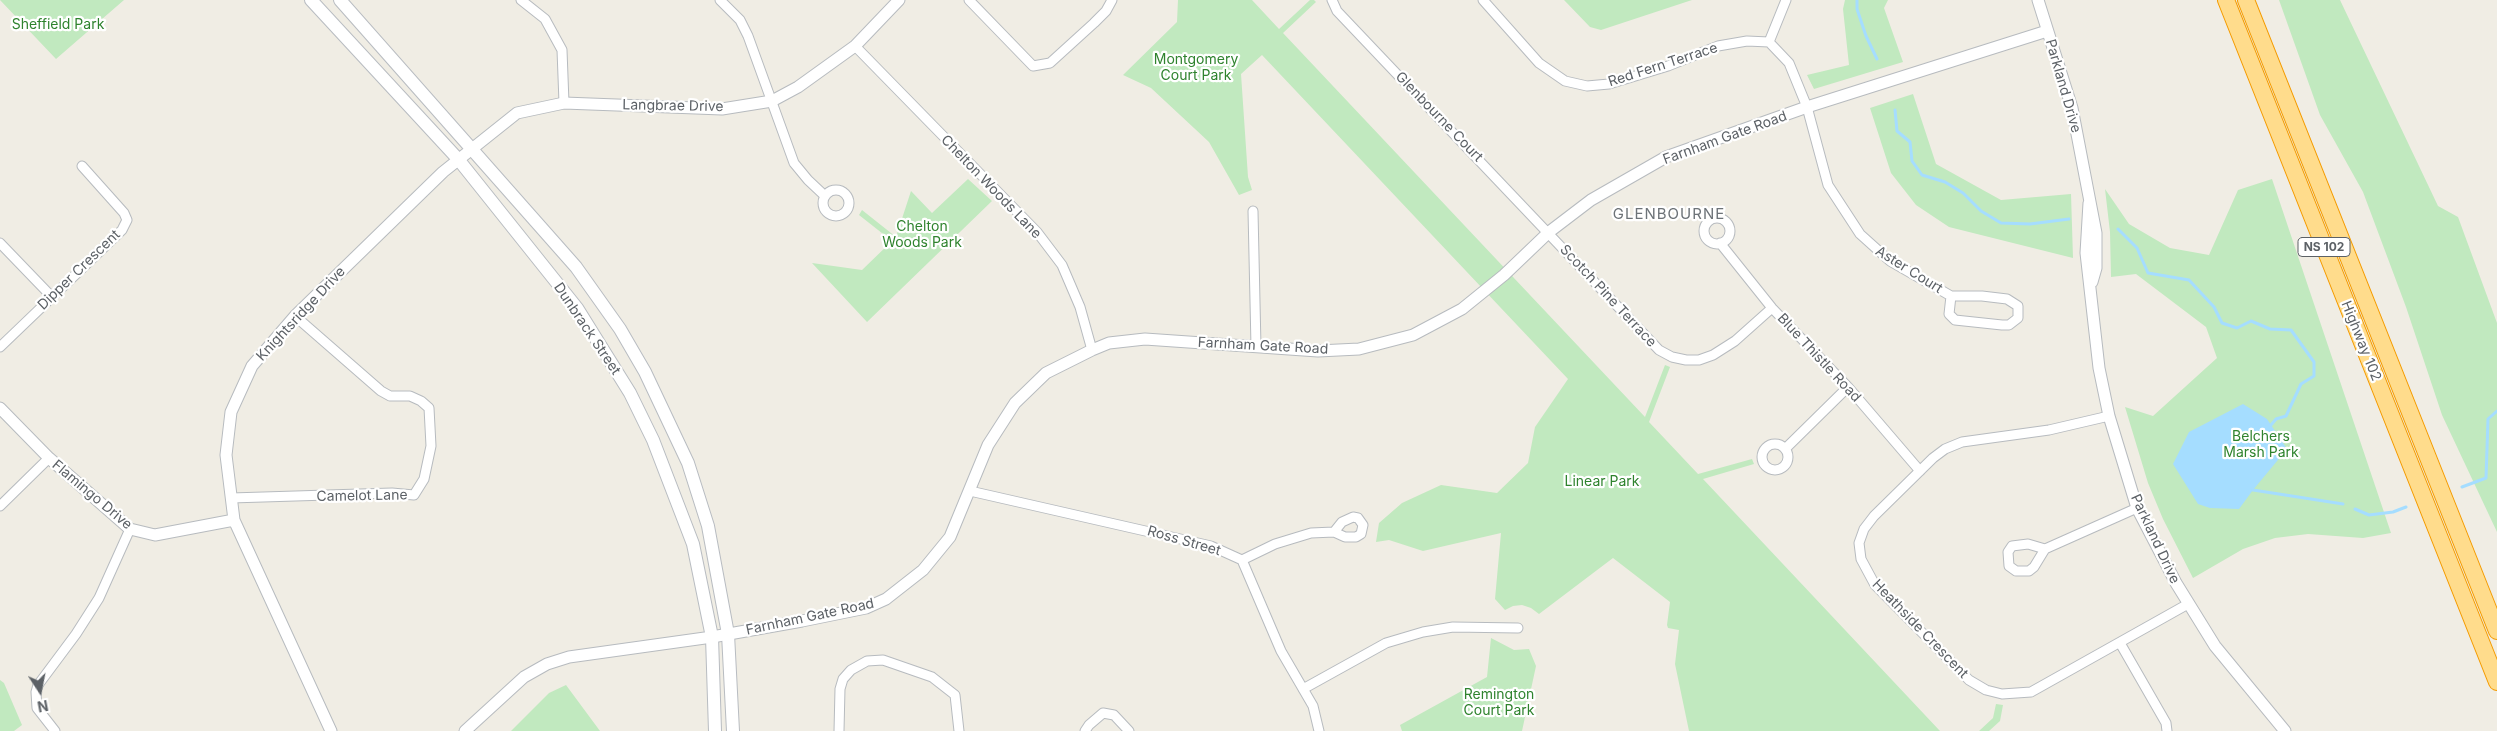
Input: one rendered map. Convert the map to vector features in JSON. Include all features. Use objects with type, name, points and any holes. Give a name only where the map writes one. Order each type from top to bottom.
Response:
[{"type":"highway","name":"Highway 102","points":[[2226,0],[2497,682]]},
{"type":"highway","name":"Highway 102","points":[[2246,0],[2497,631]]},
{"type":"main road","name":"Dunbrack Street","points":[[311,0],[458,159],[577,308],[630,393],[653,440],[693,544],[712,637],[715,731]]},
{"type":"main road","name":"Dunbrack Street","points":[[340,0],[576,267],[620,329],[645,372],[691,472],[708,526],[728,634],[733,731]]},
{"type":"street","points":[[522,0],[545,20],[562,50],[564,103]]},
{"type":"street","points":[[720,0],[740,20],[748,36],[794,163],[808,180],[826,196]]},
{"type":"street","name":"Langbrae Drive","points":[[458,159],[518,113],[564,103],[722,109],[772,101],[798,87],[855,46],[899,0]]},
{"type":"street","points":[[969,0],[1033,66],[1050,63],[1100,17],[1112,0]]},
{"type":"street","name":"Glenbourne Court","points":[[1332,0],[1337,11],[1549,232]]},
{"type":"street","name":"Red Fern Terrace","points":[[1483,0],[1539,63],[1565,81],[1587,86],[1617,82],[1668,66],[1718,46],[1747,41],[1769,42]]},
{"type":"street","points":[[1786,0],[1769,42],[1789,63],[1807,107]]},
{"type":"street","name":"Parkland Drive","points":[[2038,0],[2072,108],[2097,254],[2096,268],[2091,286],[2099,368],[2110,416],[2137,508],[2188,604],[2215,646],[2285,731]]},
{"type":"street","name":"Farnham Gate Road","points":[[465,731],[524,677],[547,664],[569,657],[712,637],[858,609],[886,599],[911,581],[950,537],[988,445],[1014,403],[1046,373],[1092,350],[1109,343],[1145,339],[1293,351],[1359,349],[1413,335],[1462,309],[1504,275],[1549,232],[1591,200],[1666,157],[1807,107],[2047,31]]},
{"type":"street","name":"Chelton Woods Lane","points":[[855,46],[1037,232],[1062,265],[1080,307],[1092,350]]},
{"type":"street","name":"Aster Court","points":[[1807,107],[1828,186],[1860,234],[1890,261],[1951,296],[1982,296],[2007,299],[2018,306],[2018,318],[2009,324],[2002,325],[1955,320],[1949,314],[1951,296]]},
{"type":"street","name":"Knightsridge Drive","points":[[331,730],[234,520],[226,455],[231,412],[252,366],[295,316],[458,159]]},
{"type":"street","name":"Dipper Crescent","points":[[0,346],[122,230],[127,220],[124,213],[82,166]]},
{"type":"street","points":[[1253,211],[1256,347]]},
{"type":"street","name":"Scotch Pine Terrace","points":[[1549,232],[1644,336],[1659,350],[1672,357],[1699,360],[1713,355],[1736,341],[1772,308]]},
{"type":"street","points":[[0,243],[52,297]]},
{"type":"street","name":"Blue Thistle Road","points":[[1720,243],[1772,308],[1848,387],[1920,470]]},
{"type":"street","name":"Camelot Lane","points":[[231,498],[392,493],[414,495],[424,479],[431,446],[429,408],[421,401],[410,396],[390,396],[381,391],[295,316]]},
{"type":"street","points":[[1785,449],[1848,387]]},
{"type":"street","name":"Flamingo Drive","points":[[0,408],[49,458],[130,529],[155,536],[234,520]]},
{"type":"street","name":"Heathside Crescent","points":[[2110,416],[2049,430],[1962,442],[1945,449],[1920,470],[1874,516],[1864,529],[1859,543],[1861,559],[1875,585],[1969,680],[1986,690],[2002,694],[2032,692],[2188,604]]},
{"type":"street","points":[[0,506],[49,458]]},
{"type":"street","name":"Ross Street","points":[[970,491],[1203,544],[1242,560]]},
{"type":"street","points":[[2045,550],[2137,508]]},
{"type":"street","points":[[55,731],[37,708],[36,692],[38,685],[76,634],[99,598],[130,529]]},
{"type":"street","points":[[1319,731],[1313,706],[1281,651],[1242,560],[1275,544],[1311,533],[1334,532]]},
{"type":"street","points":[[1303,689],[1386,643],[1423,632],[1453,627],[1518,628]]},
{"type":"street","points":[[2120,643],[2166,723],[2167,731]]},
{"type":"street","points":[[839,731],[840,689],[843,679],[851,670],[867,661],[882,660],[932,677],[956,695],[959,731]]},
{"type":"street","points":[[1085,731],[1103,713],[1114,715],[1129,731]]},
{"type":"green space","name":"Sheffield Park","points":[[0,0],[124,0],[56,59]]},
{"type":"green space","name":"Linear Park","points":[[1178,0],[1252,0],[1279,29],[1310,0],[1314,0],[1316,2],[1283,33],[1645,417],[1665,365],[1670,367],[1649,422],[1698,474],[1752,459],[1754,464],[1703,479],[1940,731],[1689,731],[1675,664],[1679,630],[1668,628],[1667,625],[1670,602],[1613,558],[1539,614],[1531,608],[1522,605],[1513,606],[1505,610],[1495,599],[1501,533],[1423,551],[1389,540],[1376,542],[1379,523],[1402,503],[1441,485],[1497,493],[1528,463],[1535,427],[1568,379],[1262,55],[1241,74],[1248,177],[1252,190],[1239,195],[1209,142],[1151,88],[1123,75],[1177,22]]},
{"type":"green space","points":[[1564,0],[1692,0],[1601,30],[1590,27]]},
{"type":"green space","points":[[1845,0],[1888,0],[1884,8],[1903,62],[1814,89],[1807,75],[1849,65],[1843,9]]},
{"type":"green space","points":[[2279,0],[2340,0],[2438,206],[2458,217],[2497,323],[2497,532],[2442,415],[2406,307],[2363,192],[2320,115]]},
{"type":"green space","points":[[1913,94],[1936,164],[2001,200],[2071,194],[2073,258],[1949,227],[1916,205],[1891,173],[1870,108]]},
{"type":"green space","name":"Chelton Woods Park","points":[[968,179],[992,201],[867,322],[812,263],[862,270],[892,241],[859,215],[862,210],[896,237],[911,191],[932,213]]},
{"type":"green space","name":"Belchers Marsh Park","points":[[2272,179],[2391,533],[2363,538],[2308,534],[2275,538],[2243,549],[2193,578],[2163,519],[2148,483],[2125,407],[2153,416],[2217,358],[2206,327],[2136,274],[2111,277],[2110,232],[2105,189],[2129,224],[2170,248],[2209,255],[2238,190]]},
{"type":"green space","name":"Remington Court Park","points":[[1491,638],[1514,650],[1529,649],[1536,666],[1522,731],[1402,731],[1400,725],[1487,677]]},
{"type":"green space","points":[[0,680],[4,683],[22,725],[14,731],[0,731]]},
{"type":"green space","points":[[566,685],[600,731],[511,731],[549,693]]},
{"type":"green space","points":[[1996,704],[2003,705],[2000,721],[1989,731],[1979,731],[1993,718]]},
{"type":"water","points":[[2243,404],[2267,419],[2287,449],[2239,509],[2210,508],[2198,504],[2173,464],[2189,432]]},
{"type":"waterway","points":[[1857,0],[1857,9],[1866,36],[1877,59]]},
{"type":"waterway","points":[[1895,110],[1897,131],[1910,142],[1912,161],[1922,175],[1945,182],[1963,193],[1981,211],[2001,223],[2030,224],[2069,219]]},
{"type":"waterway","points":[[2118,229],[2137,248],[2148,273],[2189,280],[2214,307],[2222,323],[2237,328],[2251,321],[2270,329],[2291,330],[2314,362],[2314,376],[2301,384],[2286,416],[2276,419],[2271,425]]},
{"type":"waterway","points":[[2462,487],[2486,478],[2488,419],[2497,411]]},
{"type":"waterway","points":[[2253,490],[2343,504]]},
{"type":"waterway","points":[[2355,509],[2369,515],[2393,512],[2406,507]]},
{"type":"district","name":"GLENBOURNE","points":[[1669,214]]},
{"type":"park label","name":"Montgomery Court Park","points":[[1196,68]]}]
